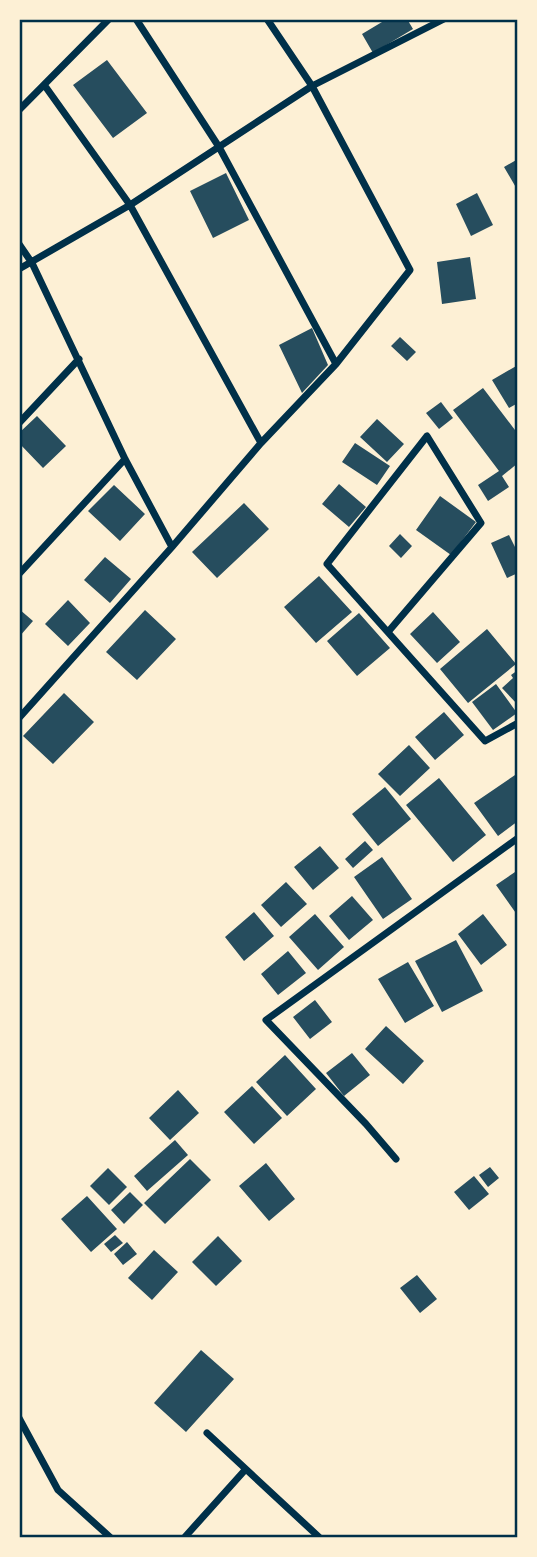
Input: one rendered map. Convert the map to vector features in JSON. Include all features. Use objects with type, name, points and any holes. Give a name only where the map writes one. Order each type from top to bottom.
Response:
[{"type":"street","points":[[19,110],[109,19]]},
{"type":"street","points":[[135,19],[219,147],[336,364]]},
{"type":"street","points":[[19,718],[261,443],[336,364],[410,270],[312,86],[267,19]]},
{"type":"street","points":[[19,269],[130,205],[312,86],[444,19]]},
{"type":"street","points":[[44,86],[130,205],[261,443]]},
{"type":"street","points":[[19,244],[32,263],[125,459],[172,547]]},
{"type":"street","points":[[19,423],[79,359]]},
{"type":"street","points":[[388,632],[481,523],[427,436],[327,564],[485,741],[518,723]]},
{"type":"street","points":[[19,574],[125,459]]},
{"type":"street","points":[[396,1159],[266,1020],[518,838]]},
{"type":"street","points":[[19,1418],[58,1490],[111,1538]]},
{"type":"street","points":[[207,1433],[320,1538]]},
{"type":"street","points":[[184,1538],[245,1470]]},
{"type":"building","points":[[387,19],[407,19],[413,29],[373,53],[362,34]]},
{"type":"building","points":[[107,60],[147,113],[113,138],[73,85]]},
{"type":"building","points":[[518,159],[518,191],[504,167]]},
{"type":"building","points":[[226,173],[249,220],[213,238],[190,191]]},
{"type":"building","points":[[477,193],[493,225],[471,236],[456,204]]},
{"type":"building","points":[[470,257],[476,299],[442,304],[437,262]]},
{"type":"building","points":[[312,328],[328,365],[302,393],[279,345]]},
{"type":"building","points":[[400,337],[416,352],[407,361],[391,346]]},
{"type":"building","points":[[518,365],[518,403],[509,408],[492,380]]},
{"type":"building","points":[[483,388],[518,434],[518,463],[502,476],[509,487],[488,501],[478,485],[499,471],[453,410]]},
{"type":"building","points":[[441,402],[453,418],[439,429],[426,413]]},
{"type":"building","points":[[37,416],[66,446],[43,468],[19,443],[19,433]]},
{"type":"building","points":[[377,419],[404,444],[387,462],[360,437]]},
{"type":"building","points":[[355,443],[390,466],[377,485],[342,462]]},
{"type":"building","points":[[339,484],[366,507],[349,527],[322,504]]},
{"type":"building","points":[[114,485],[145,514],[120,541],[88,511]]},
{"type":"building","points":[[440,496],[476,522],[451,555],[416,530]]},
{"type":"building","points":[[244,503],[269,529],[217,578],[192,552]]},
{"type":"building","points":[[400,534],[412,546],[401,558],[389,546]]},
{"type":"building","points":[[509,535],[518,553],[518,573],[507,578],[491,543]]},
{"type":"building","points":[[105,557],[131,579],[110,603],[84,580]]},
{"type":"building","points":[[319,576],[352,612],[316,643],[284,607]]},
{"type":"building","points":[[68,600],[90,623],[68,646],[45,624]]},
{"type":"building","points":[[19,609],[33,621],[19,637]]},
{"type":"building","points":[[145,610],[176,639],[137,680],[106,652]]},
{"type":"building","points":[[433,612],[460,642],[437,663],[410,634]]},
{"type":"building","points":[[359,613],[390,648],[357,676],[327,641]]},
{"type":"building","points":[[487,629],[516,664],[468,703],[440,669]]},
{"type":"building","points":[[518,670],[518,705],[502,688]]},
{"type":"building","points":[[496,684],[517,713],[493,730],[472,702]]},
{"type":"building","points":[[64,693],[94,722],[53,764],[23,736]]},
{"type":"building","points":[[444,712],[464,735],[435,760],[415,737]]},
{"type":"building","points":[[409,745],[430,768],[400,796],[378,774]]},
{"type":"building","points":[[518,773],[518,821],[498,836],[474,803]]},
{"type":"building","points":[[439,778],[486,835],[453,862],[406,805]]},
{"type":"building","points":[[385,787],[411,819],[378,846],[352,814]]},
{"type":"building","points":[[365,841],[373,850],[353,868],[345,859]]},
{"type":"building","points":[[320,846],[339,868],[313,890],[294,867]]},
{"type":"building","points":[[382,857],[412,899],[383,919],[354,877]]},
{"type":"building","points":[[518,870],[518,916],[496,885]]},
{"type":"building","points":[[286,882],[307,904],[281,927],[261,905]]},
{"type":"building","points":[[352,896],[373,920],[349,940],[329,916]]},
{"type":"building","points":[[254,912],[274,936],[244,961],[225,937]]},
{"type":"building","points":[[315,914],[344,947],[318,970],[289,937]]},
{"type":"building","points":[[483,914],[507,945],[481,965],[458,934]]},
{"type":"building","points":[[456,940],[483,991],[442,1012],[415,961]]},
{"type":"building","points":[[288,951],[306,973],[278,995],[261,974]]},
{"type":"building","points":[[408,962],[434,1006],[405,1023],[378,979]]},
{"type":"building","points":[[315,1000],[332,1022],[310,1039],[293,1017]]},
{"type":"building","points":[[386,1026],[424,1061],[403,1084],[365,1049]]},
{"type":"building","points":[[352,1053],[370,1075],[344,1096],[326,1073]]},
{"type":"building","points":[[285,1055],[316,1089],[287,1116],[256,1082]]},
{"type":"building","points":[[252,1086],[282,1118],[254,1144],[224,1112]]},
{"type":"building","points":[[178,1090],[199,1113],[170,1140],[149,1118]]},
{"type":"building","points":[[175,1140],[188,1155],[147,1191],[134,1176]]},
{"type":"building","points":[[190,1159],[211,1180],[165,1224],[144,1203]]},
{"type":"building","points":[[266,1163],[295,1199],[269,1221],[239,1186]]},
{"type":"building","points":[[490,1167],[499,1178],[488,1187],[479,1175]]},
{"type":"building","points":[[108,1168],[127,1187],[109,1205],[90,1186]]},
{"type":"building","points":[[474,1176],[489,1194],[469,1210],[454,1192]]},
{"type":"building","points":[[130,1192],[143,1205],[124,1224],[111,1210]]},
{"type":"building","points":[[87,1196],[117,1229],[91,1252],[61,1219]]},
{"type":"building","points":[[115,1235],[123,1243],[111,1252],[104,1244]]},
{"type":"building","points":[[218,1236],[242,1261],[216,1286],[192,1262]]},
{"type":"building","points":[[127,1242],[137,1254],[123,1265],[114,1254]]},
{"type":"building","points":[[154,1250],[178,1272],[152,1300],[128,1278]]},
{"type":"building","points":[[417,1275],[437,1299],[420,1313],[400,1288]]},
{"type":"building","points":[[201,1350],[234,1379],[186,1432],[154,1403]]}]
